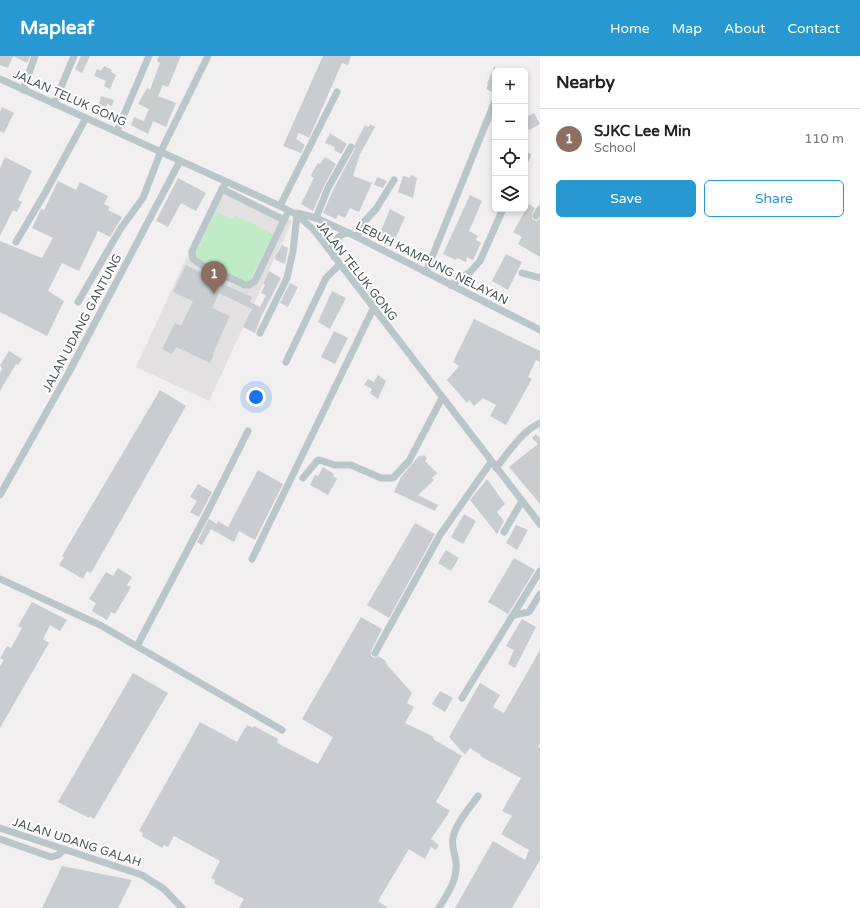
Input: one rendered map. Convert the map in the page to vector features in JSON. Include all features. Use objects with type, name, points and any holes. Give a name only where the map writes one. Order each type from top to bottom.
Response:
[{"type":"street","points":[[23,90],[36,56]]},
{"type":"street","points":[[54,104],[74,56]]},
{"type":"street","points":[[117,130],[149,56]]},
{"type":"street","points":[[78,302],[121,228],[143,198],[161,151],[208,56]]},
{"type":"street","name":"JALAN TELUK GONG","points":[[0,79],[86,118],[117,130],[180,161],[280,206],[292,213],[314,230],[339,265],[490,462],[540,524]]},
{"type":"street","points":[[280,206],[337,92]]},
{"type":"street","points":[[426,272],[494,104]]},
{"type":"street","points":[[16,242],[86,118]]},
{"type":"street","points":[[316,218],[328,188],[351,147]]},
{"type":"street","name":"JALAN UDANG GANTUNG","points":[[0,495],[68,374],[180,161]]},
{"type":"street","points":[[357,237],[362,224],[376,209],[394,180]]},
{"type":"street","points":[[225,181],[192,252],[193,259],[200,264],[245,285],[252,284],[255,282],[284,220],[292,213]]},
{"type":"street","points":[[222,189],[284,220]]},
{"type":"street","points":[[536,216],[540,209]]},
{"type":"street","points":[[451,285],[470,272],[480,261],[502,212]]},
{"type":"street","points":[[260,333],[287,278],[293,251],[292,213]]},
{"type":"street","name":"LEBUH KAMPUNG NELAYAN","points":[[292,213],[316,218],[349,233],[540,330]]},
{"type":"street","points":[[314,230],[329,224]]},
{"type":"street","points":[[334,258],[334,245],[336,239],[341,235],[349,233]]},
{"type":"street","points":[[286,362],[320,289],[329,274],[339,265]]},
{"type":"street","points":[[522,273],[540,278]]},
{"type":"street","points":[[252,559],[373,309]]},
{"type":"street","points":[[302,478],[319,460],[336,465],[351,465],[381,478],[396,476],[409,461],[442,398]]},
{"type":"street","points":[[496,468],[523,436],[540,423]]},
{"type":"street","points":[[137,646],[206,515],[248,431]]},
{"type":"street","points":[[375,652],[440,535],[490,462]]},
{"type":"street","points":[[504,532],[522,501]]},
{"type":"street","points":[[462,698],[540,571]]},
{"type":"street","points":[[0,579],[86,617],[282,730]]},
{"type":"street","points":[[514,615],[529,612],[540,594]]},
{"type":"street","points":[[439,908],[452,886],[455,874],[456,862],[452,843],[454,832],[478,796]]},
{"type":"street","name":"JALAN UDANG GALAH","points":[[0,828],[142,875],[164,889],[182,908]]},
{"type":"street","points":[[0,839],[51,857],[58,855],[64,850]]},
{"type":"shaded area","points":[[219,187],[292,221],[209,401],[136,367]]},
{"type":"green space","points":[[216,212],[232,219],[235,215],[273,234],[249,281],[244,282],[198,260],[195,255]]},
{"type":"building","points":[[0,56],[13,56],[8,68],[0,65]]},
{"type":"building","points":[[13,56],[30,56],[27,63]]},
{"type":"building","points":[[81,56],[90,56],[82,73],[75,69]]},
{"type":"building","points":[[159,56],[181,56],[168,87],[163,85],[158,96],[176,103],[166,127],[153,121],[148,134],[131,125],[134,117],[144,121],[149,109],[138,104],[147,88],[150,90],[160,63],[157,61]]},
{"type":"building","points":[[323,56],[351,56],[348,65],[342,63],[309,138],[299,133],[296,139],[305,145],[301,153],[283,146]]},
{"type":"building","points":[[104,66],[112,70],[111,72],[116,75],[110,89],[104,86],[106,81],[94,76],[97,69],[101,71]]},
{"type":"building","points":[[492,72],[492,92],[486,89]]},
{"type":"building","points":[[101,96],[114,100],[112,106],[107,104],[106,107],[99,105]]},
{"type":"building","points":[[2,107],[14,113],[4,133],[0,131],[0,112]]},
{"type":"building","points":[[534,113],[540,124],[529,130],[528,116]]},
{"type":"building","points":[[370,124],[375,127],[360,154],[353,176],[372,183],[359,212],[350,208],[345,218],[338,215],[336,219],[323,213],[333,190],[355,149],[355,144],[365,125],[369,127]]},
{"type":"building","points":[[330,133],[347,144],[341,154],[334,150],[335,147],[325,143]]},
{"type":"building","points":[[5,157],[32,171],[18,200],[22,202],[17,212],[13,210],[0,236],[0,168]]},
{"type":"building","points":[[325,157],[336,164],[313,211],[301,204],[314,178],[311,176],[313,171],[318,163],[320,164]]},
{"type":"building","points":[[411,175],[417,178],[413,198],[398,192],[403,176],[410,178]]},
{"type":"building","points":[[377,177],[387,181],[383,188],[374,185]]},
{"type":"building","points":[[178,178],[206,193],[196,211],[181,203],[168,227],[156,221]]},
{"type":"building","points":[[58,181],[76,190],[80,182],[108,196],[104,204],[110,207],[108,210],[122,217],[110,237],[98,231],[79,271],[62,263],[48,291],[64,301],[47,336],[0,312],[0,241],[42,258],[53,238],[32,228],[41,209],[44,210]]},
{"type":"building","points":[[470,195],[482,201],[469,231],[478,236],[476,240],[481,243],[473,260],[467,257],[466,262],[457,258],[456,260],[443,254]]},
{"type":"building","points":[[529,204],[535,208],[532,214],[532,219],[536,221],[540,219],[540,257],[518,244],[522,237],[513,232],[524,212],[528,212]]},
{"type":"building","points":[[390,209],[405,217],[392,246],[377,240]]},
{"type":"building","points":[[282,245],[288,248],[285,264],[276,260],[275,257]]},
{"type":"building","points":[[506,254],[522,262],[508,290],[492,281]]},
{"type":"building","points":[[186,265],[212,278],[213,276],[224,281],[223,284],[252,297],[250,302],[260,307],[266,295],[261,293],[269,271],[281,278],[261,317],[255,333],[243,327],[252,309],[219,293],[212,308],[230,316],[210,363],[176,347],[172,354],[162,349],[175,323],[181,326],[193,301],[173,292]]},
{"type":"building","points":[[290,283],[298,287],[288,307],[280,303]]},
{"type":"building","points":[[332,291],[346,298],[330,329],[318,322]]},
{"type":"building","points":[[474,319],[540,351],[540,362],[536,360],[528,377],[532,379],[506,425],[490,416],[496,405],[483,398],[474,406],[469,400],[467,403],[447,380],[459,366],[453,362]]},
{"type":"building","points":[[334,331],[348,338],[335,364],[321,357]]},
{"type":"building","points":[[9,351],[22,359],[18,365],[16,364],[0,391],[0,373],[2,369],[0,365]]},
{"type":"building","points":[[378,375],[386,381],[378,399],[370,393],[372,389],[364,385],[368,379],[374,382]]},
{"type":"building","points":[[160,390],[186,406],[91,573],[87,571],[83,579],[59,565],[64,557],[62,556]]},
{"type":"building","points":[[536,434],[540,438],[540,504],[509,467],[538,444],[532,438]]},
{"type":"building","points":[[420,455],[421,457],[424,455],[427,458],[425,461],[437,473],[432,478],[434,480],[418,495],[438,505],[435,511],[394,492],[401,477]]},
{"type":"building","points":[[323,467],[334,474],[333,476],[337,479],[328,495],[310,485],[315,475],[318,476]]},
{"type":"building","points":[[258,470],[283,484],[255,540],[239,531],[234,542],[211,529],[202,545],[197,542],[209,519],[217,524],[218,521],[228,527]]},
{"type":"building","points":[[487,479],[505,504],[497,512],[504,521],[497,534],[470,500]]},
{"type":"building","points":[[198,484],[212,492],[199,517],[190,512],[197,501],[190,497]]},
{"type":"building","points":[[464,514],[476,521],[463,544],[451,537]]},
{"type":"building","points":[[415,523],[435,534],[389,618],[367,605]]},
{"type":"building","points":[[516,525],[528,530],[517,550],[506,543]]},
{"type":"building","points":[[446,550],[459,558],[451,571],[438,563]]},
{"type":"building","points":[[514,558],[535,570],[508,614],[488,602]]},
{"type":"building","points":[[118,568],[132,577],[127,585],[131,587],[115,614],[111,612],[107,620],[92,611],[96,603],[89,599],[106,572],[113,576]]},
{"type":"building","points":[[32,602],[67,620],[60,631],[50,625],[43,639],[49,643],[0,728],[0,666],[4,660],[0,658],[7,646],[11,648],[22,628],[18,626]]},
{"type":"building","points":[[361,617],[382,629],[371,651],[371,656],[375,658],[378,656],[385,660],[387,665],[412,693],[407,703],[414,707],[405,723],[434,737],[433,739],[462,756],[436,802],[450,811],[431,839],[439,845],[436,850],[431,847],[425,859],[409,849],[378,901],[388,908],[239,908],[244,899],[214,883],[215,880],[211,878],[220,861],[174,836],[168,847],[164,845],[162,848],[142,836],[143,833],[139,831],[200,722],[237,742],[247,725],[253,728],[254,726],[278,739],[277,742],[281,745],[318,764],[333,737],[302,719]]},
{"type":"building","points":[[522,619],[536,627],[515,668],[508,664],[514,650],[506,646]]},
{"type":"building","points":[[540,650],[540,743],[538,747],[540,748],[540,860],[512,908],[455,908],[493,841],[525,860],[529,850],[501,834],[512,816],[502,811],[521,778],[480,756],[481,755],[470,748],[465,755],[449,737],[480,683],[500,695],[493,707],[504,713]]},
{"type":"building","points":[[133,673],[168,693],[94,819],[90,816],[89,818],[58,802]]},
{"type":"building","points":[[440,691],[453,698],[445,712],[432,704]]},
{"type":"building","points":[[62,866],[132,880],[118,908],[42,908]]},
{"type":"place","name":"SJKC Lee Min","points":[[214,294]]}]
